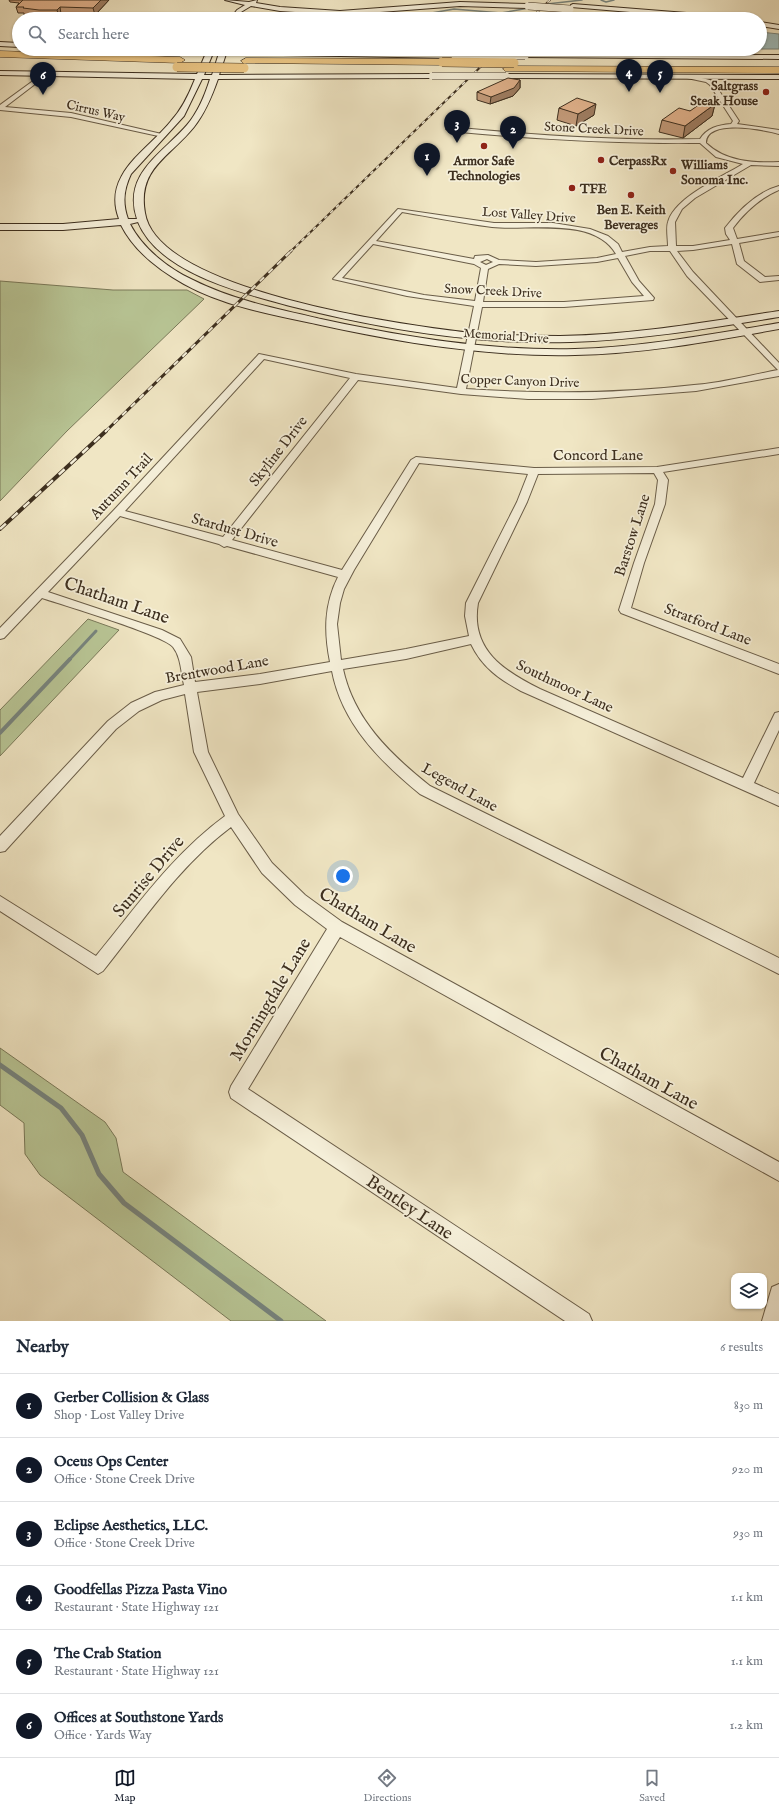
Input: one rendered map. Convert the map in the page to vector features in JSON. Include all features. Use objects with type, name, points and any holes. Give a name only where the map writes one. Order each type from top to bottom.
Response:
[{"type":"highway","points":[[0,49],[12,50]]},
{"type":"highway","points":[[0,54],[12,54]]},
{"type":"highway","points":[[55,56],[179,63]]},
{"type":"highway","points":[[73,56],[83,57]]},
{"type":"highway","points":[[509,69],[634,60],[779,58]]},
{"type":"highway","points":[[0,62],[110,65]]},
{"type":"highway","points":[[0,65],[48,67],[179,63],[436,69],[779,70]]},
{"type":"highway","points":[[592,63],[779,64]]},
{"type":"highway","points":[[536,69],[779,76]]},
{"type":"main road","points":[[228,0],[254,1],[308,12],[380,10],[460,4],[529,4],[635,12]]},
{"type":"main road","points":[[233,7],[241,1]]},
{"type":"main road","points":[[238,12],[254,1]]},
{"type":"main road","points":[[767,24],[779,25]]},
{"type":"main road","points":[[0,44],[12,45]]},
{"type":"main road","points":[[171,76],[189,71],[197,56]]},
{"type":"main road","points":[[123,219],[119,199],[126,174],[147,149],[181,114],[208,56]]},
{"type":"main road","points":[[0,228],[63,227],[141,217],[140,190],[145,174],[156,157],[179,137],[199,114],[215,77],[222,56]]},
{"type":"main road","points":[[233,56],[227,73],[238,77]]},
{"type":"main road","points":[[455,56],[681,56],[779,58]]},
{"type":"main road","points":[[0,74],[36,77],[238,77],[436,69]]},
{"type":"main road","points":[[509,69],[689,77],[779,76]]},
{"type":"main road","points":[[162,135],[179,137]]},
{"type":"main road","name":"Memorial Drive","points":[[141,217],[149,233],[161,246],[209,278],[245,291],[302,306],[472,342],[534,352],[616,350],[679,343],[779,326]]},
{"type":"main road","points":[[0,222],[123,219]]},
{"type":"main road","name":"Memorial Drive","points":[[123,219],[134,238],[147,254],[164,267],[184,279],[234,301],[373,334],[428,343],[601,338],[642,334],[779,314]]},
{"type":"street","points":[[0,108],[16,95],[22,93],[36,81],[36,77]]},
{"type":"street","points":[[689,77],[704,80],[712,84],[736,121],[733,126]]},
{"type":"street","points":[[734,77],[718,81],[718,85],[740,121],[750,126]]},
{"type":"street","name":"Cirrus Way","points":[[0,108],[71,114],[143,132],[162,135]]},
{"type":"street","points":[[779,132],[750,126],[733,126],[709,132],[705,135],[704,143],[712,152],[733,160],[750,163],[779,164]]},
{"type":"street","name":"Stone Creek Drive","points":[[450,129],[546,138],[704,143]]},
{"type":"street","points":[[732,172],[735,165],[733,160]]},
{"type":"street","points":[[750,163],[732,172],[693,196],[679,208],[672,222],[670,234],[672,248],[690,274],[779,368]]},
{"type":"street","points":[[779,188],[763,196],[740,214],[729,228],[740,262],[763,280],[779,278]]},
{"type":"street","points":[[763,196],[779,198]]},
{"type":"street","name":"Lost Valley Drive","points":[[371,242],[400,210],[494,225],[570,227],[590,231],[605,238],[615,246],[636,282],[650,298]]},
{"type":"street","points":[[476,262],[478,258],[485,257],[492,258],[497,262],[536,264],[597,260],[650,249],[693,248],[779,234]]},
{"type":"street","points":[[371,242],[476,262],[478,265],[485,267],[492,267],[497,262]]},
{"type":"street","name":"Snow Creek Drive","points":[[371,242],[337,279],[431,298],[478,304],[533,306],[596,304],[650,298]]},
{"type":"street","points":[[461,392],[472,342],[485,267]]},
{"type":"street","name":"Copper Canyon Drive","points":[[262,356],[356,377],[461,392],[528,396],[624,394],[696,388],[779,373]]},
{"type":"street","name":"Autumn Trail","points":[[0,635],[118,512],[262,356]]},
{"type":"street","name":"Skyline Drive","points":[[224,543],[356,377]]},
{"type":"street","name":"Concord Lane","points":[[416,460],[534,471],[657,470],[779,451]]},
{"type":"street","name":"Legend Lane","points":[[416,460],[345,576],[336,596],[330,627],[342,693],[367,735],[387,758],[425,790],[779,966]]},
{"type":"street","name":"Barstow Lane","points":[[625,610],[638,563],[660,504],[662,480],[657,470]]},
{"type":"street","name":"Southmoor Lane","points":[[534,471],[522,502],[472,603],[470,613],[475,639],[485,660],[507,677],[536,693],[779,800]]},
{"type":"street","name":"Stardust Drive","points":[[118,512],[345,576]]},
{"type":"street","name":"Chatham Lane","points":[[40,594],[158,633],[176,642],[185,657],[201,752],[233,818],[267,868],[300,900],[337,927],[779,1172]]},
{"type":"street","name":"Stratford Lane","points":[[625,610],[779,669]]},
{"type":"street","name":"Brentwood Lane","points":[[0,846],[112,725],[135,707],[159,696],[190,688],[406,654],[475,639]]},
{"type":"street","points":[[746,786],[779,717]]},
{"type":"street","name":"Sunrise Drive","points":[[0,903],[98,966],[186,856],[213,831],[233,818]]},
{"type":"street","name":"Morningdale Lane","points":[[237,1092],[337,927]]},
{"type":"street","name":"Bentley Lane","points":[[237,1092],[582,1321]]},
{"type":"street","points":[[772,1321],[779,1294]]},
{"type":"green space","points":[[0,281],[113,290],[187,290],[204,299],[67,431],[0,501]]},
{"type":"green space","points":[[88,619],[119,630],[0,756],[0,710]]},
{"type":"green space","points":[[0,1048],[105,1122],[116,1138],[123,1172],[326,1321],[231,1321],[40,1175],[25,1154],[24,1123],[0,1105]]},
{"type":"water","points":[[767,33],[779,34],[779,49],[767,49]]},
{"type":"building","points":[[23,0],[101,0],[93,8],[60,7],[57,10],[39,10],[16,7]]},
{"type":"building","points":[[508,78],[520,80],[514,88],[491,97],[477,92]]},
{"type":"building","points":[[577,98],[596,104],[578,114],[559,108]]},
{"type":"building","points":[[703,102],[715,104],[685,126],[662,120],[679,108],[690,111]]},
{"type":"waterway","points":[[547,4],[582,0]]},
{"type":"waterway","points":[[601,0],[606,2],[614,0]]},
{"type":"waterway","points":[[507,12],[529,8]]},
{"type":"waterway","points":[[437,12],[454,9],[489,12]]},
{"type":"waterway","points":[[69,660],[96,631]]},
{"type":"waterway","points":[[0,733],[70,659]]},
{"type":"waterway","points":[[0,1065],[61,1108],[82,1135],[99,1174],[124,1203],[281,1321]]},
{"type":"railway","points":[[537,12],[550,0]]},
{"type":"railway","points":[[290,252],[492,56]]},
{"type":"railway","points":[[105,432],[291,251]]},
{"type":"railway","points":[[0,529],[106,431]]},
{"type":"place","name":"Goodfellas Pizza Pasta Vino","points":[[629,92]]},
{"type":"place","name":"Saltgrass Steak House","points":[[766,92]]},
{"type":"place","name":"The Crab Station","points":[[660,93]]},
{"type":"place","name":"Offices at Southstone Yards","points":[[43,95]]},
{"type":"place","name":"Eclipse Aesthetics, LLC.","points":[[457,143]]},
{"type":"place","name":"Armor Safe Technologies","points":[[484,146]]},
{"type":"place","name":"Oceus Ops Center","points":[[513,149]]},
{"type":"place","name":"CerpassRx","points":[[601,160]]},
{"type":"place","name":"Williams Sonoma Inc.","points":[[673,171]]},
{"type":"place","name":"Gerber Collision & Glass","points":[[427,176]]},
{"type":"place","name":"TFE","points":[[572,188]]},
{"type":"place","name":"Ben E. Keith Beverages","points":[[631,195]]}]
